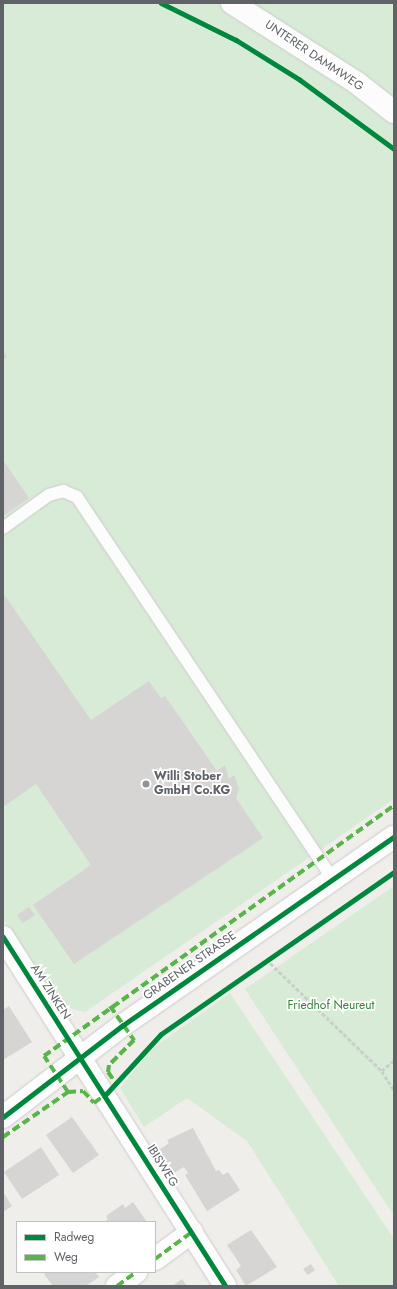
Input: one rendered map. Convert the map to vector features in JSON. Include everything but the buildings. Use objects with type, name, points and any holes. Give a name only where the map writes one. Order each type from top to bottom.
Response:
[{"type":"street","name":"UNTERER DAMMWEG","points":[[232,3],[357,83],[394,112]]},
{"type":"street","name":"GRABENER STRASSE","points":[[3,1117],[81,1057],[394,837]]},
{"type":"street","name":"AM ZINKEN","points":[[3,937],[81,1057]]},
{"type":"street","name":"IBISWEG","points":[[81,1057],[225,1286]]},
{"type":"street","points":[[156,1258],[192,1232]]},
{"type":"street","points":[[117,1286],[135,1273]]},
{"type":"lane","points":[[3,528],[49,496],[63,491],[77,497],[333,879]]},
{"type":"path","points":[[266,959],[382,1071],[394,1090]]},
{"type":"path","points":[[382,1071],[394,1061]]},
{"type":"green space","points":[[3,3],[394,3],[394,799],[85,1012],[57,1005],[3,919]]},
{"type":"green space","name":"Friedhof Neureut","points":[[394,886],[394,1216],[245,989]]},
{"type":"green space","points":[[230,993],[394,1239],[394,1286],[339,1286],[247,1141],[187,1098],[144,1127],[120,1088],[153,1048]]},
{"type":"marked path","points":[[68,1092],[44,1056],[394,805]]},
{"type":"marked path","points":[[110,1006],[134,1040],[109,1065],[108,1072],[117,1085]]},
{"type":"marked path","points":[[3,1137],[68,1092],[83,1091],[94,1103],[106,1094]]},
{"type":"marked path","points":[[156,1258],[192,1232]]},
{"type":"marked path","points":[[117,1286],[135,1273]]},
{"type":"cycle path","points":[[161,3],[236,40],[300,80],[394,149]]},
{"type":"cycle path","points":[[3,1117],[123,1025],[394,837]]},
{"type":"cycle path","points":[[106,1094],[161,1034],[394,872]]},
{"type":"cycle path","points":[[3,937],[225,1286]]},
{"type":"place","name":"Willi Stober GmbH Co.KG","points":[[146,784]]}]
